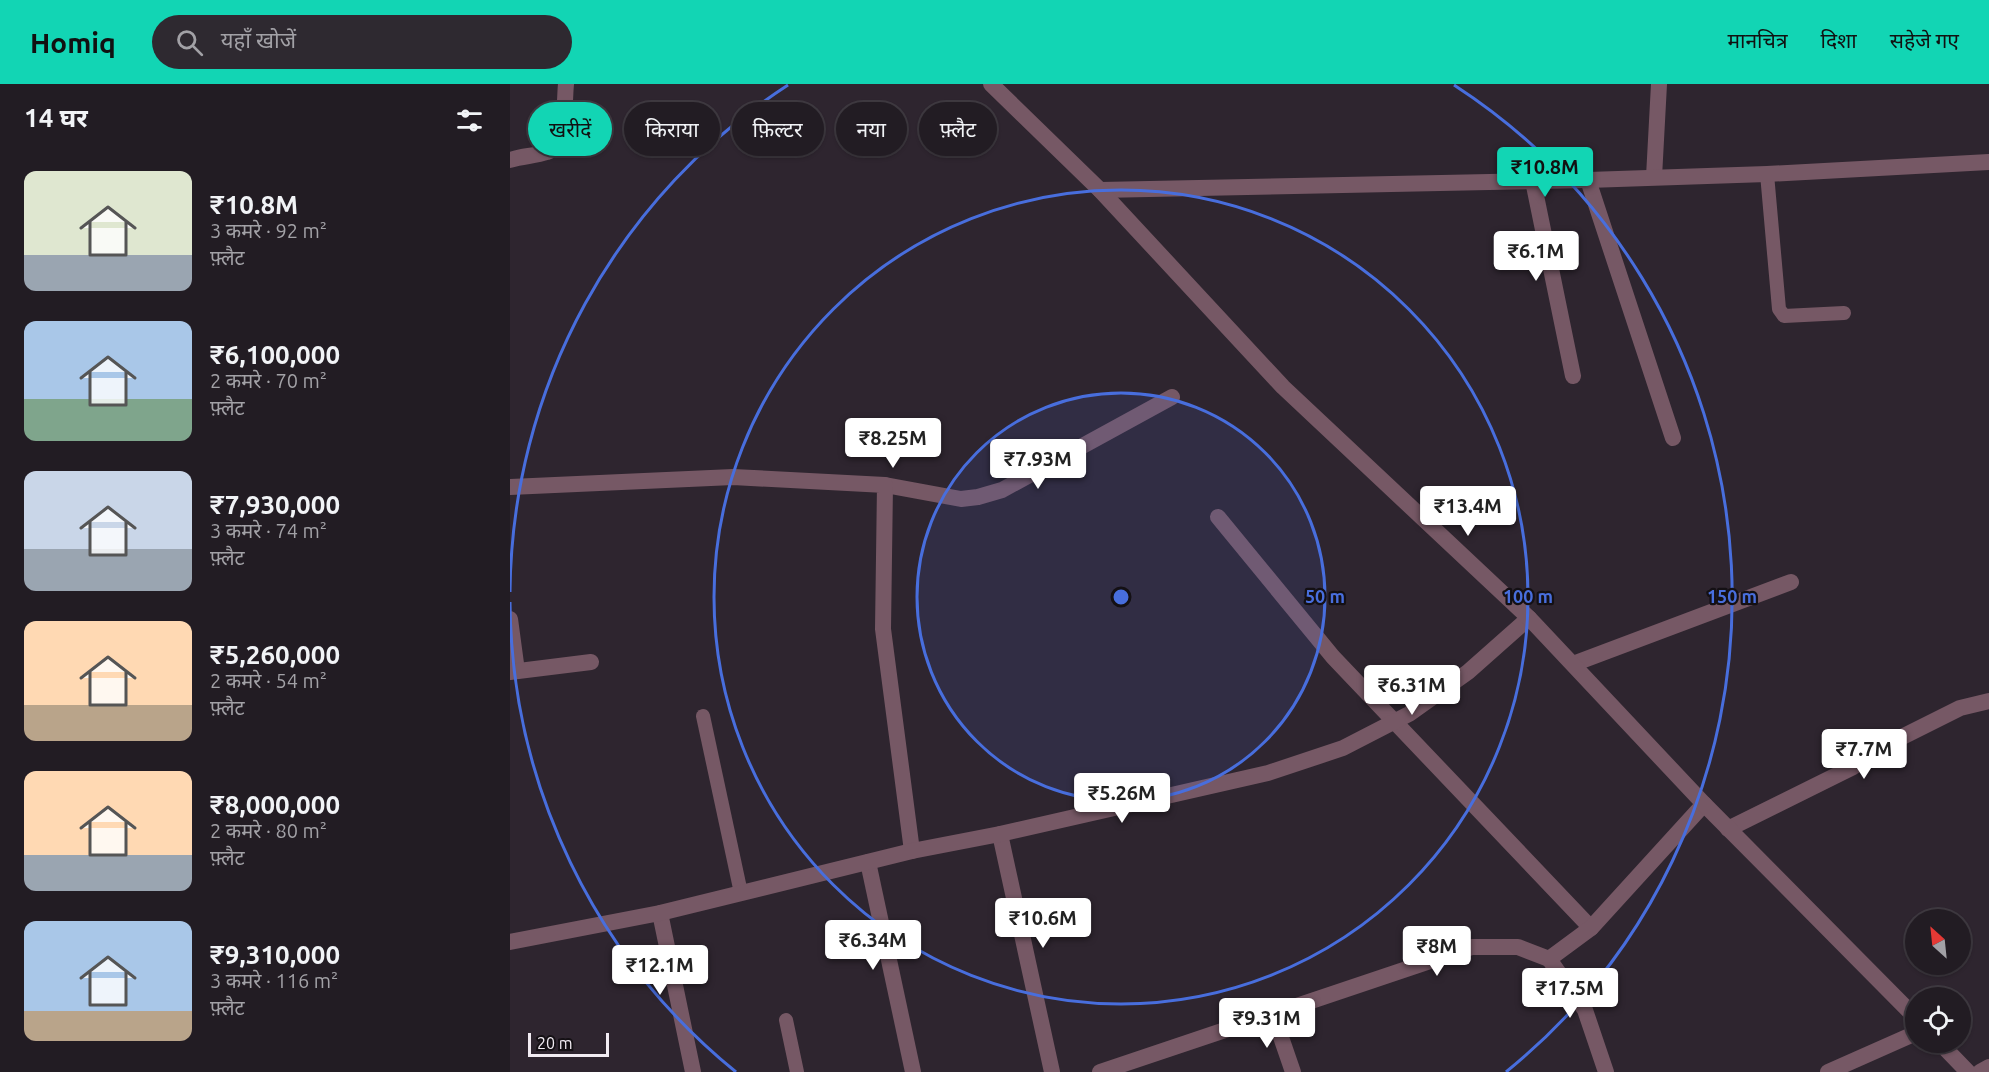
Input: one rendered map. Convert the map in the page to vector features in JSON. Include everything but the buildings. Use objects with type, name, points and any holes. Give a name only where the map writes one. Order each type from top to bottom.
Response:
[{"type":"street","points":[[510,160],[549,152],[558,146],[561,137],[566,84]]},
{"type":"street","points":[[991,84],[1100,190],[1283,387],[1529,618],[1728,829],[1905,1007]]},
{"type":"street","points":[[1654,177],[1659,84]]},
{"type":"street","points":[[1100,190],[1588,180],[1767,174],[1989,162]]},
{"type":"street","points":[[1588,180],[1674,438]]},
{"type":"street","points":[[1533,181],[1573,376]]},
{"type":"street","points":[[510,487],[733,477],[885,485],[961,499],[978,497],[1002,490],[1172,397]]},
{"type":"street","points":[[885,485],[883,628],[912,851]]},
{"type":"street","points":[[1218,517],[1333,657],[1591,928]]},
{"type":"street","points":[[1573,664],[1791,582]]},
{"type":"street","points":[[510,942],[660,913],[912,851],[1000,834],[1268,774],[1343,748],[1409,714],[1468,672],[1529,618]]},
{"type":"street","points":[[510,619],[514,672],[591,662]]},
{"type":"street","points":[[1728,829],[1853,767],[1896,740],[1960,708],[1989,701]]},
{"type":"street","points":[[1549,959],[1591,928],[1704,804]]},
{"type":"street","points":[[1000,834],[1052,1072]]},
{"type":"street","points":[[868,862],[913,1072]]},
{"type":"street","points":[[660,913],[693,1072]]},
{"type":"street","points":[[1100,1072],[1472,947],[1518,947],[1549,959],[1585,1010],[1606,1072]]},
{"type":"street","points":[[1273,1014],[1293,1072]]},
{"type":"street","points":[[1828,1072],[1905,1038]]},
{"type":"street","points":[[1950,1053],[1968,1072]]},
{"type":"street","points":[[1980,1072],[1989,1067]]},
{"type":"lane","points":[[1767,174],[1781,313],[1784,316],[1844,313]]},
{"type":"lane","points":[[703,716],[741,893]]},
{"type":"lane","points":[[786,1020],[797,1072]]}]
